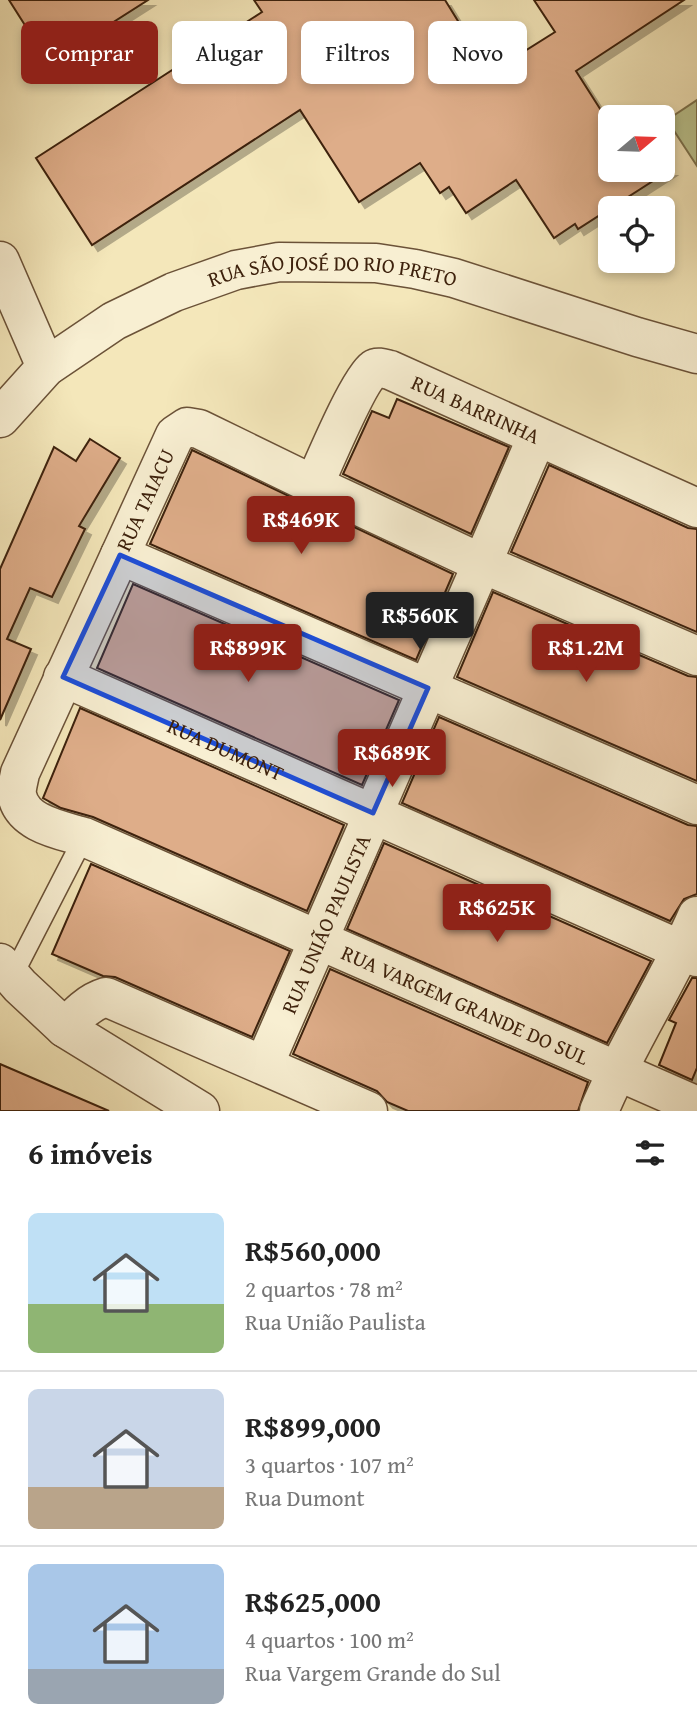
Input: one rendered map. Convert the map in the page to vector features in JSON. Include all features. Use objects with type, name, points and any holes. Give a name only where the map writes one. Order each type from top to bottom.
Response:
[{"type":"street","points":[[0,261],[46,368]]},
{"type":"street","name":"RUA SÃO JOSÉ DO RIO PRETO","points":[[0,418],[46,368],[114,321],[174,292],[236,270],[279,262],[376,263],[415,269],[454,278],[697,354]]},
{"type":"street","name":"RUA BARRINHA","points":[[314,485],[362,385],[373,369],[378,368],[390,370],[697,508]]},
{"type":"street","name":"RUA TAIACU","points":[[84,837],[34,819],[21,806],[16,793],[20,773],[175,435],[180,430],[192,427],[199,429],[483,564],[697,656]]},
{"type":"street","name":"RUA UNIÃO PAULISTA","points":[[264,1065],[537,437]]},
{"type":"street","points":[[120,555],[697,805]]},
{"type":"street","name":"RUA DUMONT","points":[[63,677],[690,954]]},
{"type":"street","name":"RUA VARGEM GRANDE DO SUL","points":[[84,837],[697,1106]]},
{"type":"street","points":[[599,1111],[616,1071],[690,954],[697,916]]},
{"type":"street","points":[[6,970],[65,1028],[200,1111]]},
{"type":"street","points":[[65,1028],[97,999],[106,996],[368,1111]]},
{"type":"lane","points":[[6,970],[84,837]]},
{"type":"highlighted area","points":[[120,555],[428,688],[373,813],[63,677]]},
{"type":"green space","points":[[697,100],[697,166],[676,134],[676,114]]},
{"type":"building","points":[[9,0],[148,0],[115,21],[22,21]]},
{"type":"building","points":[[254,0],[445,0],[458,21],[428,21],[428,84],[527,84],[527,50],[555,32],[534,0],[684,0],[576,71],[598,106],[598,182],[651,182],[629,196],[598,196],[598,216],[578,229],[575,224],[554,238],[516,180],[466,213],[449,187],[440,193],[420,163],[359,202],[300,110],[92,245],[36,158],[151,84],[158,84],[158,79],[172,70],[172,84],[287,84],[287,21],[248,21],[262,12]]},
{"type":"building","points":[[397,399],[509,447],[471,534],[343,474],[372,411],[389,418]]},
{"type":"building","points":[[90,439],[120,458],[79,526],[85,529],[52,597],[30,588],[7,639],[31,649],[0,720],[0,569],[54,447],[76,461]]},
{"type":"building","points":[[192,450],[453,574],[416,660],[150,544]]},
{"type":"building","points":[[549,465],[688,528],[697,529],[697,632],[511,552]]},
{"type":"building","points":[[133,584],[399,700],[362,785],[97,668]]},
{"type":"building","points":[[493,592],[688,676],[697,677],[697,781],[457,677]]},
{"type":"building","points":[[80,708],[344,825],[307,911],[93,817],[61,808],[43,798]]},
{"type":"building","points":[[439,717],[688,825],[697,826],[697,894],[684,899],[670,921],[402,803]]},
{"type":"building","points":[[384,843],[651,961],[607,1043],[347,929]]},
{"type":"building","points":[[91,864],[290,951],[252,1037],[115,977],[103,976],[52,954]]},
{"type":"building","points":[[330,969],[588,1082],[578,1111],[408,1111],[387,1102],[377,1091],[293,1054]]},
{"type":"building","points":[[692,978],[697,978],[697,1068],[692,1080],[659,1065],[676,1023],[669,1020]]},
{"type":"building","points":[[0,1064],[109,1111],[0,1111]]}]
